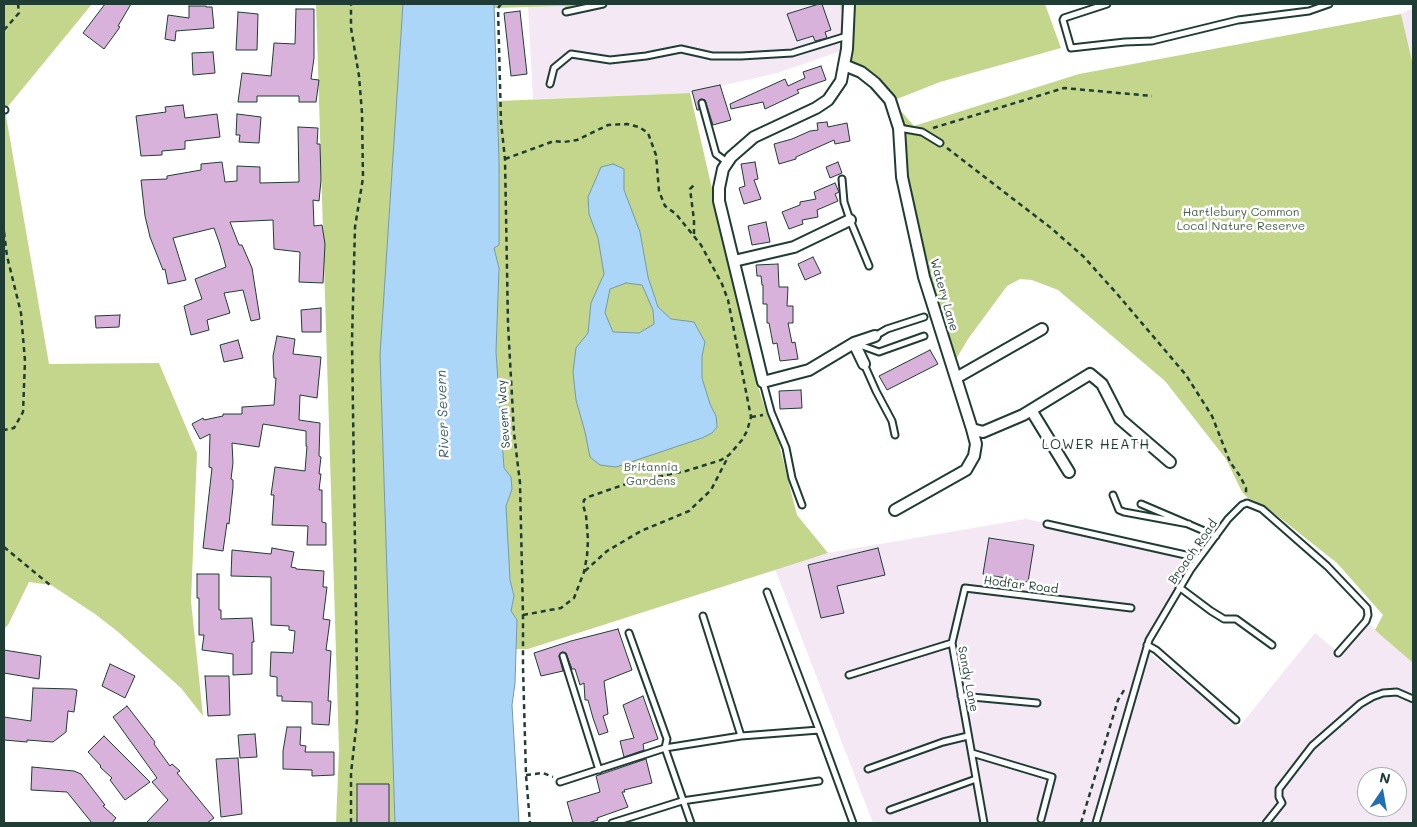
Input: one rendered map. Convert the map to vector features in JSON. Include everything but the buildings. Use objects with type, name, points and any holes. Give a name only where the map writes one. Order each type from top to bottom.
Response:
[{"type":"street","points":[[849,4],[841,82],[828,100],[816,108],[754,137],[731,157],[723,169],[719,188],[719,201],[763,382],[810,370],[854,343],[876,336]]},
{"type":"street","name":"Watery Lane","points":[[844,65],[861,72],[875,83],[890,100],[899,128],[902,177],[924,277],[976,444],[974,456],[966,470],[895,510]]},
{"type":"street","points":[[734,261],[794,247],[850,220]]},
{"type":"street","points":[[956,378],[1042,329]]},
{"type":"street","points":[[854,343],[864,364]]},
{"type":"street","points":[[972,429],[983,432],[1031,410],[1090,374],[1102,384],[1120,418],[1170,462]]},
{"type":"street","points":[[1031,410],[1069,472]]},
{"type":"lane","points":[[566,12],[603,4]]},
{"type":"lane","points":[[1107,4],[1064,18],[1072,48],[1125,42],[1152,42],[1216,25],[1309,11],[1329,4]]},
{"type":"lane","points":[[550,84],[554,68],[571,54],[610,60],[646,56],[681,49],[712,56],[783,54],[847,36]]},
{"type":"lane","points":[[702,103],[716,154],[727,162]]},
{"type":"lane","points":[[899,128],[922,132],[940,143]]},
{"type":"lane","points":[[842,179],[844,202],[869,266]]},
{"type":"lane","points":[[876,336],[887,329],[924,317]]},
{"type":"lane","points":[[854,343],[879,352],[924,336]]},
{"type":"lane","points":[[864,364],[892,422],[895,435]]},
{"type":"lane","points":[[763,382],[771,412],[786,448],[792,478],[802,505]]},
{"type":"lane","points":[[1113,495],[1119,510],[1124,512],[1189,524]]},
{"type":"lane","points":[[1246,503],[1262,508],[1327,566],[1368,608],[1366,621],[1338,653]]},
{"type":"lane","name":"Broach Road","points":[[1096,823],[1147,645],[1179,587],[1198,558],[1242,505],[1246,503]]},
{"type":"lane","points":[[1141,504],[1216,536]]},
{"type":"lane","points":[[1047,524],[1198,558]]},
{"type":"lane","points":[[1179,587],[1211,611],[1224,619],[1236,619],[1272,645]]},
{"type":"lane","name":"Hodfar Road","points":[[952,643],[965,588],[1131,608]]},
{"type":"lane","points":[[767,592],[853,823]]},
{"type":"lane","points":[[703,616],[741,736]]},
{"type":"lane","points":[[629,633],[667,739],[665,748],[691,823]]},
{"type":"lane","name":"Sandy Lane","points":[[848,675],[952,643],[984,823]]},
{"type":"lane","points":[[1147,645],[1156,650],[1236,720]]},
{"type":"lane","points":[[563,656],[599,770]]},
{"type":"lane","points":[[1266,823],[1282,803],[1279,797],[1279,789],[1312,746],[1360,704],[1372,696],[1383,693],[1397,692],[1413,699]]},
{"type":"lane","points":[[961,696],[1037,703]]},
{"type":"lane","points":[[560,782],[665,748],[741,736],[819,730]]},
{"type":"lane","points":[[868,769],[943,742],[968,736]]},
{"type":"lane","points":[[972,754],[1052,777],[1041,819]]},
{"type":"lane","points":[[890,810],[976,779]]},
{"type":"lane","points":[[612,823],[682,801],[819,781]]},
{"type":"path","points":[[4,30],[19,13],[18,4]]},
{"type":"path","points":[[351,4],[350,28],[359,76],[361,104],[363,178],[355,227],[352,340],[357,720],[351,773],[351,823]]},
{"type":"path","name":"Severn Way","points":[[501,4],[498,8],[501,122],[505,159],[508,324],[514,433],[520,484],[523,615],[522,667],[526,775],[530,823]]},
{"type":"path","points":[[922,132],[1064,88],[1152,96]]},
{"type":"path","points":[[505,159],[554,141],[577,140],[608,126],[627,124],[639,127],[648,133],[656,155],[659,190],[665,206],[676,214],[694,235],[712,266],[728,300],[751,417],[747,432],[729,455],[711,490],[689,511],[641,531],[608,551],[584,572]]},
{"type":"path","points":[[940,143],[1051,228],[1084,257],[1186,375],[1212,416],[1230,462],[1246,488],[1246,503]]},
{"type":"path","points":[[694,235],[690,189],[696,183]]},
{"type":"path","points":[[4,232],[7,256],[21,313],[25,361],[24,412],[14,428],[4,430]]},
{"type":"path","points":[[523,615],[555,610],[568,604],[574,598],[584,572],[588,540],[584,500],[632,482],[686,472],[713,463],[729,455]]},
{"type":"path","points":[[4,547],[50,585]]},
{"type":"path","points":[[1081,823],[1118,700],[1129,682],[1140,674]]},
{"type":"path","points":[[526,775],[543,773],[550,775],[560,782]]},
{"type":"shaded area","points":[[604,4],[840,4],[847,36],[847,49],[777,73],[690,93],[533,99],[528,7],[565,6],[566,12]]},
{"type":"shaded area","points":[[1413,8],[1413,65],[1401,14]]},
{"type":"shaded area","points":[[1026,519],[1199,558],[1146,650],[1239,727],[1315,633],[1338,652],[1366,621],[1413,663],[1413,823],[873,823],[775,569],[828,553]]},
{"type":"green space","points":[[4,4],[92,4],[5,110],[49,364],[159,363],[197,453],[191,601],[203,716],[181,688],[117,631],[51,585],[29,582],[8,625],[4,629]]},
{"type":"green space","points":[[316,4],[403,4],[380,355],[395,823],[336,823],[339,750]]},
{"type":"green space","points":[[494,4],[603,4],[566,12],[565,6],[494,8]]},
{"type":"green space","name":"Hartlebury Common Local Nature Reserve","points":[[840,4],[1045,4],[1061,48],[940,82],[897,99],[901,111],[914,126],[1079,74],[1401,14],[1413,65],[1413,663],[1375,630],[1383,615],[1337,563],[1265,506],[1248,498],[1242,492],[1226,459],[1165,381],[1058,290],[1032,280],[1020,279],[1007,286],[968,339],[952,366],[928,289],[890,100],[844,65],[847,36]]},
{"type":"green space","name":"Britannia Gardens","points":[[690,93],[756,380],[767,414],[777,436],[797,515],[828,553],[528,649],[516,649],[517,620],[511,611],[514,596],[510,580],[506,506],[512,489],[511,477],[504,468],[496,352],[499,268],[494,248],[499,245],[498,101]]},
{"type":"water","name":"River Severn","points":[[403,4],[494,4],[499,160],[499,245],[494,248],[499,268],[496,352],[504,468],[511,477],[512,489],[506,506],[510,580],[514,596],[511,611],[517,620],[515,683],[512,705],[519,823],[395,823],[380,355]]},
{"type":"water","points":[[613,164],[624,169],[624,190],[640,232],[648,277],[658,307],[671,319],[694,322],[705,342],[702,356],[702,378],[716,416],[717,427],[712,433],[702,438],[616,467],[600,465],[590,457],[576,400],[573,372],[576,348],[588,333],[591,303],[604,274],[598,238],[589,214],[588,197],[601,167]],"holes":[[[626,283],[642,285],[653,310],[654,324],[639,333],[613,332],[605,313],[610,289]]]},
{"type":"district","name":"LOWER HEATH","points":[[1096,445]]}]
